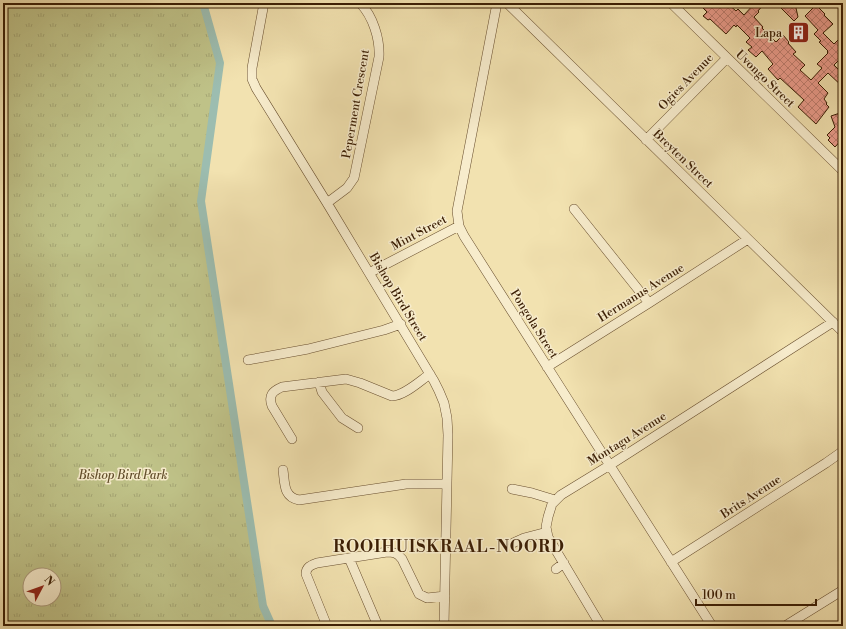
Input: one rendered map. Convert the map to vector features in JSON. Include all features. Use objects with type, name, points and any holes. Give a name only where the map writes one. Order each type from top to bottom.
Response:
[{"type":"street","name":"Bishop Bird Street","points":[[264,3],[254,53],[252,79],[401,324],[430,374],[444,403],[448,435],[444,626]]},
{"type":"street","name":"Peperment Crescent","points":[[327,202],[347,188],[354,178],[379,57],[378,42],[372,22],[365,8],[360,3]]},
{"type":"street","name":"Pongola Street","points":[[497,3],[457,211],[460,226],[464,236],[712,626]]},
{"type":"street","name":"Breyten Street","points":[[508,3],[843,332]]},
{"type":"street","name":"Uvongo Street","points":[[671,3],[841,165]]},
{"type":"street","points":[[840,3],[843,6]]},
{"type":"street","name":"Ogies Avenue","points":[[646,140],[727,58]]},
{"type":"street","points":[[574,209],[649,303]]},
{"type":"street","name":"Mint Street","points":[[369,273],[460,226]]},
{"type":"street","name":"Hermanus Avenue","points":[[547,367],[748,239]]},
{"type":"street","name":"Montagu Avenue","points":[[555,500],[833,322]]},
{"type":"street","points":[[248,360],[308,349],[384,330],[401,324]]},
{"type":"street","points":[[292,439],[272,406],[270,399],[277,389],[282,387],[346,379],[395,396],[401,395],[430,374]]},
{"type":"street","points":[[319,382],[322,392],[342,418],[358,428]]},
{"type":"street","name":"Brits Avenue","points":[[671,562],[843,451]]},
{"type":"street","points":[[283,470],[287,492],[293,499],[299,500],[406,484],[447,484]]},
{"type":"street","points":[[512,489],[555,500],[552,504],[548,517],[546,528],[548,537],[601,626]]},
{"type":"street","points":[[513,543],[524,538],[547,532]]},
{"type":"street","points":[[327,626],[306,574],[306,570],[312,565],[394,552],[402,559],[419,594],[427,598],[445,596]]},
{"type":"street","points":[[349,558],[378,626]]},
{"type":"street","points":[[556,569],[564,563]]},
{"type":"street","points":[[785,626],[843,590]]},
{"type":"green space","name":"Bishop Bird Park","points":[[3,3],[203,3],[220,63],[201,201],[263,606],[272,626],[3,626]]},
{"type":"building","points":[[698,3],[727,3],[736,11],[738,9],[744,15],[755,3],[765,3],[754,17],[763,27],[762,28],[776,42],[783,35],[796,52],[793,54],[805,65],[800,70],[811,80],[822,68],[817,64],[828,53],[828,51],[819,42],[821,41],[814,34],[818,30],[805,16],[816,5],[825,14],[824,15],[833,24],[823,33],[834,44],[843,35],[843,56],[834,65],[843,74],[843,87],[828,73],[818,83],[828,93],[824,99],[829,107],[816,124],[798,107],[804,100],[780,78],[778,80],[768,69],[773,64],[762,51],[756,57],[748,50],[752,47],[746,42],[750,38],[737,25],[736,27],[734,25],[726,34],[710,19],[708,20],[703,16],[707,12]]},
{"type":"building","points":[[776,3],[797,3],[795,6],[798,17],[794,21]]},
{"type":"building","points":[[843,112],[843,138],[835,147],[828,140],[830,138],[827,135],[835,127],[831,116]]},
{"type":"waterway","points":[[203,3],[220,63],[201,201],[263,606],[272,626]]},
{"type":"place","name":"Lapa","points":[[798,33]]},
{"type":"district","name":"ROOIHUISKRAAL-NOORD","points":[[449,547]]}]
